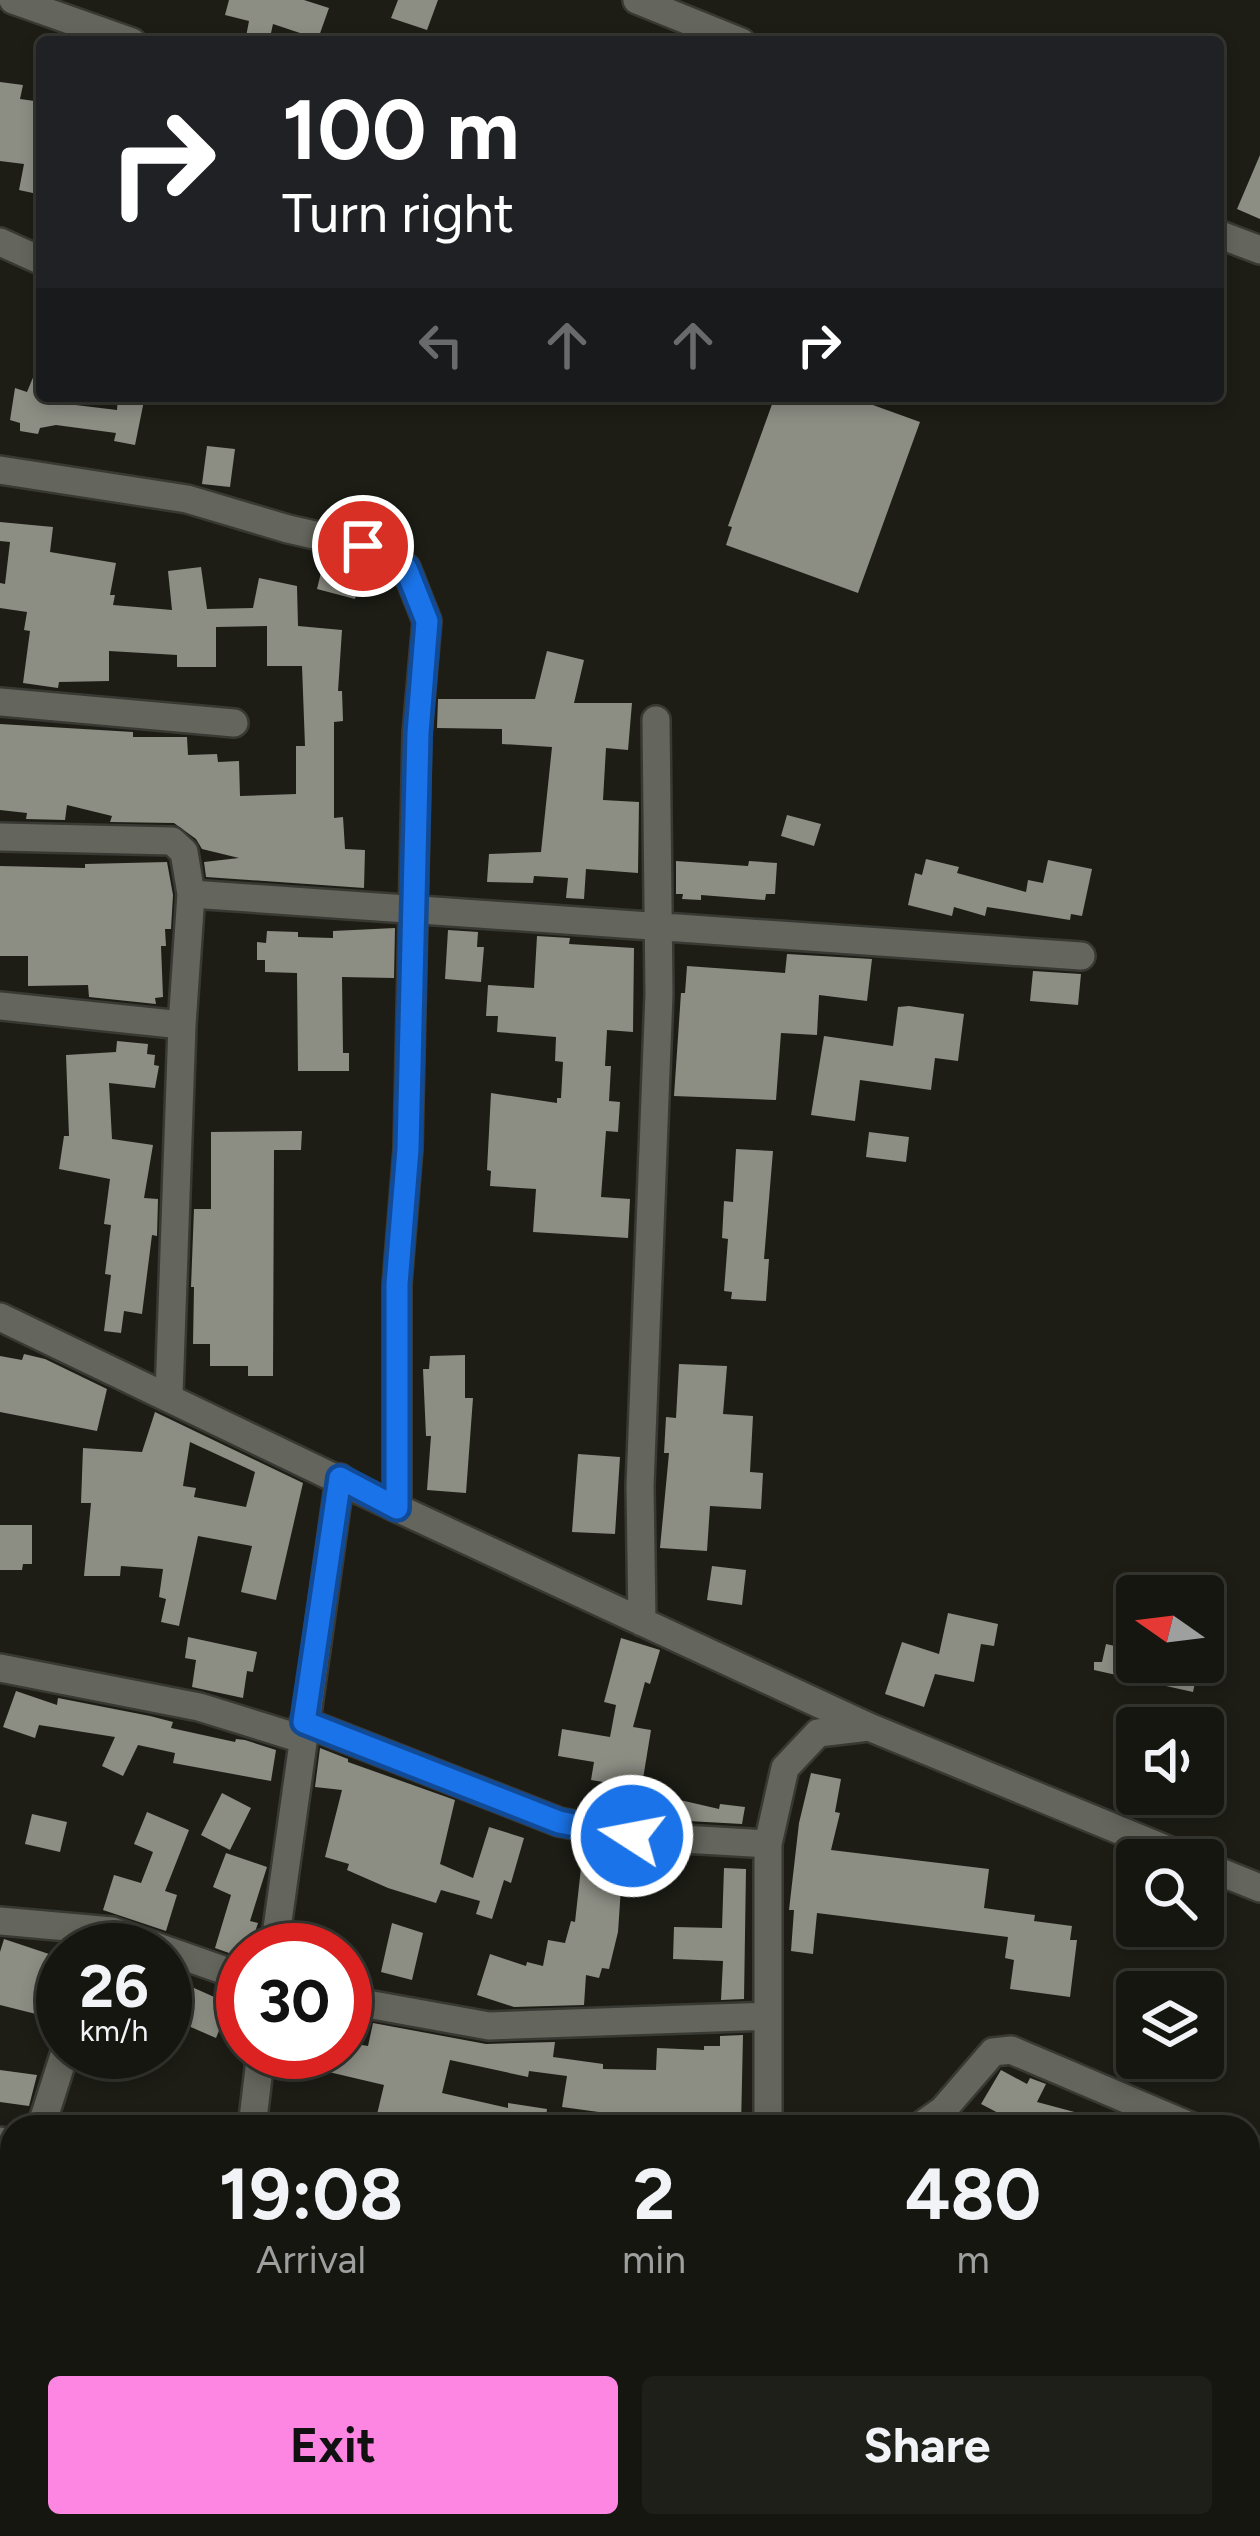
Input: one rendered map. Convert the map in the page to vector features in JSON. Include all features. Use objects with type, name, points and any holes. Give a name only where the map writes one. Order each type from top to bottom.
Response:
[{"type":"street","points":[[13,0],[115,36]]},
{"type":"street","points":[[638,0],[726,36]]},
{"type":"street","points":[[1224,236],[1260,250]]},
{"type":"street","points":[[0,242],[36,258]]},
{"type":"street","points":[[0,470],[187,500],[363,546],[406,568],[427,621],[418,733],[408,1149],[397,1284],[397,1508]]},
{"type":"street","points":[[0,702],[234,723]]},
{"type":"street","points":[[642,1622],[640,1486],[659,924],[656,720]]},
{"type":"street","points":[[0,837],[172,841],[184,852],[190,893],[169,1395]]},
{"type":"street","points":[[190,893],[1081,956]]},
{"type":"street","points":[[0,1006],[182,1025]]},
{"type":"street","points":[[0,1317],[869,1727],[1141,1839]]},
{"type":"street","points":[[278,1923],[340,1478]]},
{"type":"street","points":[[0,1668],[303,1731],[559,1822],[632,1836],[768,1844]]},
{"type":"street","points":[[768,2115],[768,1844],[785,1768],[818,1733],[869,1727]]},
{"type":"street","points":[[1224,1873],[1260,1888]]},
{"type":"street","points":[[0,1921],[36,1928]]},
{"type":"street","points":[[372,2005],[489,2026],[768,2016]]},
{"type":"street","points":[[936,2115],[993,2052],[1012,2050],[1164,2115]]},
{"type":"street","points":[[45,2115],[56,2079]]},
{"type":"street","points":[[253,2115],[258,2079]]},
{"type":"building","points":[[229,0],[304,0],[329,8],[319,36],[273,24],[270,36],[246,36],[249,21],[225,15]]},
{"type":"building","points":[[398,0],[438,0],[427,30],[391,18]]},
{"type":"building","points":[[0,82],[23,85],[20,99],[36,101],[36,194],[19,190],[24,164],[0,161]]},
{"type":"building","points":[[1260,155],[1260,219],[1237,209]]},
{"type":"building","points":[[36,370],[36,402],[117,410],[118,402],[144,402],[135,445],[114,441],[116,433],[56,425],[40,428],[38,434],[20,431],[20,423],[10,420],[15,388],[27,392]]},
{"type":"building","points":[[773,402],[865,402],[920,422],[858,593],[726,545],[732,527],[728,526]]},
{"type":"building","points":[[207,446],[235,449],[230,487],[202,484]]},
{"type":"building","points":[[0,522],[53,527],[50,552],[116,563],[110,595],[115,595],[113,605],[172,610],[168,571],[201,567],[207,609],[253,608],[259,578],[297,586],[298,626],[342,630],[338,691],[342,691],[343,721],[334,722],[334,818],[343,817],[345,849],[365,850],[364,888],[206,877],[204,862],[239,858],[202,849],[174,823],[110,822],[112,816],[67,805],[65,820],[26,819],[27,813],[0,810],[0,724],[133,732],[133,737],[187,737],[188,755],[217,754],[218,762],[239,761],[240,796],[296,794],[296,746],[305,746],[302,666],[267,666],[267,626],[216,627],[216,667],[177,667],[177,655],[109,651],[109,681],[59,682],[58,688],[23,683],[30,631],[24,630],[27,612],[0,608],[0,583],[5,584],[10,542],[0,541]]},
{"type":"building","points":[[325,556],[363,566],[355,599],[317,589]]},
{"type":"building","points":[[547,651],[584,660],[574,703],[632,703],[628,750],[606,748],[603,800],[639,802],[638,873],[586,869],[584,899],[566,898],[568,878],[534,876],[533,883],[487,882],[489,854],[541,852],[552,747],[502,744],[502,729],[437,728],[438,699],[535,699]]},
{"type":"building","points":[[787,815],[821,824],[814,846],[781,836]]},
{"type":"building","points":[[926,859],[1026,892],[1028,880],[1043,883],[1048,860],[1092,869],[1082,916],[1071,914],[1070,920],[987,907],[985,916],[954,907],[952,916],[908,905],[915,873],[922,875]]},
{"type":"building","points":[[676,861],[777,863],[775,894],[766,894],[765,900],[701,895],[701,900],[682,899],[683,894],[676,894]]},
{"type":"building","points":[[167,862],[173,895],[171,929],[165,929],[166,946],[161,946],[163,997],[155,998],[156,1004],[89,997],[88,985],[28,986],[28,956],[0,956],[0,866],[85,868],[85,864]]},
{"type":"building","points":[[395,928],[394,978],[342,977],[343,1053],[349,1053],[349,1071],[298,1071],[297,973],[265,972],[265,960],[257,960],[257,942],[266,943],[267,931],[333,938],[333,931]]},
{"type":"building","points":[[448,930],[478,932],[477,947],[484,947],[481,982],[445,979]]},
{"type":"building","points":[[537,936],[570,938],[569,944],[634,948],[633,1032],[607,1030],[609,1101],[620,1102],[618,1132],[606,1131],[601,1197],[630,1199],[628,1238],[533,1232],[536,1189],[490,1186],[491,1093],[557,1103],[561,1098],[563,1062],[555,1061],[556,1037],[497,1032],[498,1016],[486,1016],[488,985],[534,988]]},
{"type":"building","points":[[787,954],[872,959],[867,1001],[819,995],[817,1035],[781,1033],[776,1100],[674,1096],[687,966],[785,973]]},
{"type":"building","points":[[1033,971],[1081,974],[1078,1005],[1030,1001]]},
{"type":"building","points":[[898,1007],[964,1014],[958,1061],[935,1058],[931,1090],[860,1080],[855,1121],[811,1115],[824,1036],[893,1046]]},
{"type":"building","points":[[117,1041],[148,1044],[147,1054],[155,1055],[154,1065],[159,1066],[155,1088],[109,1083],[112,1139],[153,1145],[144,1198],[158,1199],[157,1236],[152,1235],[142,1314],[124,1311],[121,1333],[104,1331],[111,1275],[105,1274],[111,1225],[104,1224],[110,1179],[59,1169],[64,1136],[69,1136],[66,1055],[116,1052]]},
{"type":"building","points":[[302,1131],[301,1150],[274,1150],[273,1376],[248,1376],[248,1366],[210,1366],[210,1344],[193,1344],[191,1287],[194,1209],[211,1209],[211,1132]]},
{"type":"building","points":[[869,1132],[909,1137],[906,1162],[866,1157]]},
{"type":"building","points":[[736,1149],[773,1151],[764,1259],[769,1259],[766,1301],[731,1299],[732,1292],[724,1291],[728,1239],[722,1238],[724,1201],[733,1202]]},
{"type":"building","points":[[24,1354],[107,1389],[97,1431],[0,1412],[0,1356],[22,1360]]},
{"type":"building","points":[[465,1355],[465,1398],[473,1398],[466,1493],[427,1490],[431,1436],[426,1436],[423,1369],[429,1369],[430,1356]]},
{"type":"building","points":[[679,1364],[727,1366],[723,1414],[753,1416],[750,1472],[763,1473],[761,1509],[710,1506],[707,1551],[660,1548],[669,1453],[664,1453],[666,1417],[676,1418]]},
{"type":"building","points":[[155,1412],[303,1483],[276,1600],[241,1592],[252,1546],[198,1536],[179,1626],[161,1622],[166,1599],[159,1597],[163,1569],[121,1566],[120,1576],[84,1576],[91,1503],[81,1503],[83,1448],[142,1452]],"holes":[[[190,1442],[255,1472],[246,1507],[194,1497],[196,1488],[183,1486]]]},
{"type":"building","points":[[578,1454],[620,1457],[615,1534],[572,1532]]},
{"type":"building","points":[[0,1525],[32,1525],[32,1564],[23,1564],[22,1570],[0,1570]]},
{"type":"building","points":[[712,1566],[746,1570],[742,1605],[707,1600]]},
{"type":"building","points":[[948,1613],[998,1624],[994,1646],[981,1644],[974,1682],[935,1674],[924,1707],[885,1694],[902,1642],[939,1654]]},
{"type":"building","points":[[188,1637],[257,1652],[253,1672],[247,1671],[243,1698],[192,1687],[196,1660],[185,1658]]},
{"type":"building","points":[[621,1638],[660,1650],[633,1727],[651,1730],[641,1791],[719,1809],[720,1804],[745,1807],[742,1824],[634,1818],[598,1811],[603,1782],[591,1780],[594,1762],[558,1756],[562,1729],[610,1737],[616,1705],[604,1702]]},
{"type":"building","points":[[1106,1644],[1116,1646],[1116,1675],[1094,1670],[1094,1662],[1102,1662]]},
{"type":"building","points":[[1152,1683],[1195,1683],[1193,1692]]},
{"type":"building","points":[[16,1691],[57,1705],[58,1698],[150,1716],[173,1722],[171,1728],[276,1750],[271,1781],[173,1763],[175,1753],[138,1745],[123,1776],[102,1766],[115,1737],[39,1725],[35,1738],[3,1727]]},
{"type":"building","points":[[320,1748],[455,1800],[440,1864],[473,1878],[489,1827],[524,1838],[511,1883],[504,1880],[492,1919],[476,1914],[480,1901],[441,1890],[436,1903],[388,1888],[347,1870],[349,1864],[325,1857],[342,1790],[315,1787]]},
{"type":"building","points":[[811,1773],[841,1779],[835,1812],[840,1813],[831,1850],[989,1869],[984,1908],[1072,1926],[1070,1940],[1077,1940],[1070,1997],[1010,1989],[1014,1960],[1005,1958],[1008,1937],[817,1913],[813,1954],[791,1951],[794,1910],[789,1910],[799,1823]]},
{"type":"building","points":[[222,1793],[251,1808],[230,1850],[201,1835]]},
{"type":"building","points":[[147,1812],[189,1830],[165,1891],[177,1895],[168,1923],[142,1923],[103,1910],[114,1875],[141,1883],[153,1852],[134,1844]]},
{"type":"building","points":[[32,1814],[67,1822],[60,1852],[25,1844]]},
{"type":"building","points":[[226,1853],[267,1867],[250,1921],[258,1923],[223,1923],[231,1895],[213,1887]]},
{"type":"building","points":[[581,1868],[622,1873],[618,1932],[609,1969],[602,1968],[599,1978],[586,1975],[584,2005],[514,2007],[477,1995],[490,1954],[526,1966],[527,1962],[543,1966],[548,1940],[565,1943],[571,1921],[575,1922]]},
{"type":"building","points":[[724,1868],[746,1869],[744,1999],[721,2000],[723,1961],[673,1959],[674,1927],[722,1928]]},
{"type":"building","points":[[392,1923],[423,1933],[412,1980],[381,1972]]},
{"type":"building","points":[[4,1939],[36,1950],[36,2014],[0,2005]]},
{"type":"building","points":[[192,1987],[216,1998],[216,2038],[192,2028]]},
{"type":"building","points":[[373,2023],[486,2044],[555,2042],[553,2057],[603,2064],[603,2069],[656,2070],[657,2048],[704,2050],[704,2046],[720,2046],[720,2036],[743,2035],[741,2115],[606,2115],[562,2107],[567,2076],[529,2071],[528,2077],[450,2060],[442,2093],[508,2108],[508,2103],[547,2109],[546,2115],[377,2115],[384,2085],[358,2079],[372,2079]]},
{"type":"building","points":[[0,2070],[36,2075],[29,2106],[0,2102]]},
{"type":"building","points":[[1001,2070],[1027,2084],[1030,2078],[1046,2084],[1037,2102],[1086,2115],[1002,2115],[981,2104]]},
{"type":"route","points":[[363,546],[406,568],[427,621],[418,733],[408,1149],[397,1284],[397,1508],[340,1478],[304,1722],[559,1822],[632,1836]]}]
